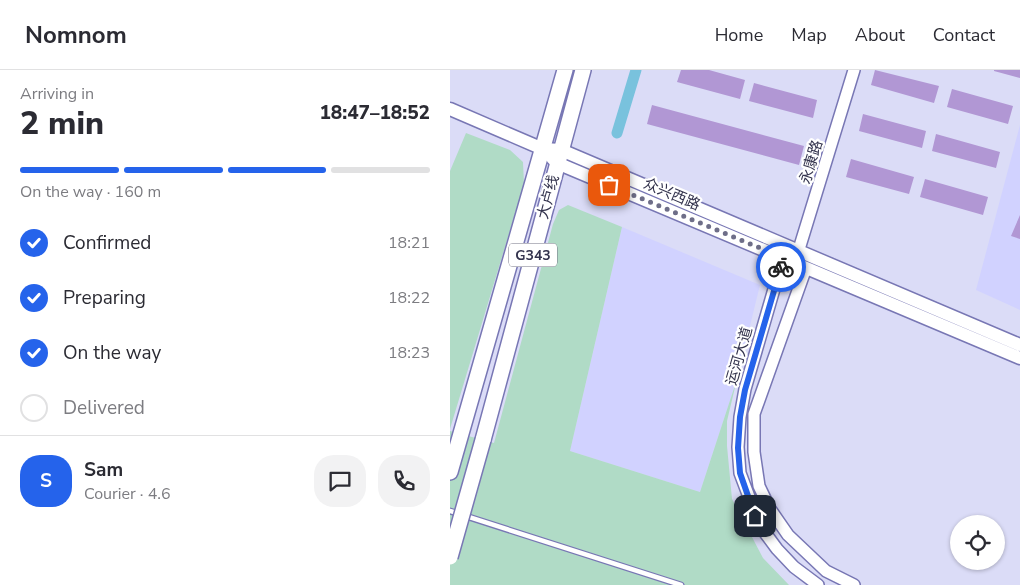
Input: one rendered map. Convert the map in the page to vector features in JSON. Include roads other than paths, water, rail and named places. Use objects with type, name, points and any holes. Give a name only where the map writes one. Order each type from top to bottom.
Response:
[{"type":"highway","name":"大卢线","points":[[450,472],[565,70]]},
{"type":"highway","name":"大卢线","points":[[450,557],[584,70]]},
{"type":"main road","points":[[450,109],[543,149]]},
{"type":"main road","name":"众兴西路","points":[[543,149],[1020,358]]},
{"type":"main road","name":"众兴西路","points":[[796,260],[1020,345]]},
{"type":"street","name":"永康路","points":[[796,260],[854,70]]},
{"type":"street","name":"运河大道","points":[[796,260],[745,390],[739,424],[738,448],[740,473],[760,526],[777,550],[818,585]]},
{"type":"street","points":[[796,260],[754,414],[754,452],[759,486],[770,509],[788,535],[826,571],[854,585]]},
{"type":"lane","points":[[450,511],[681,585]]},
{"type":"waterway","points":[[617,133],[636,70]]}]
